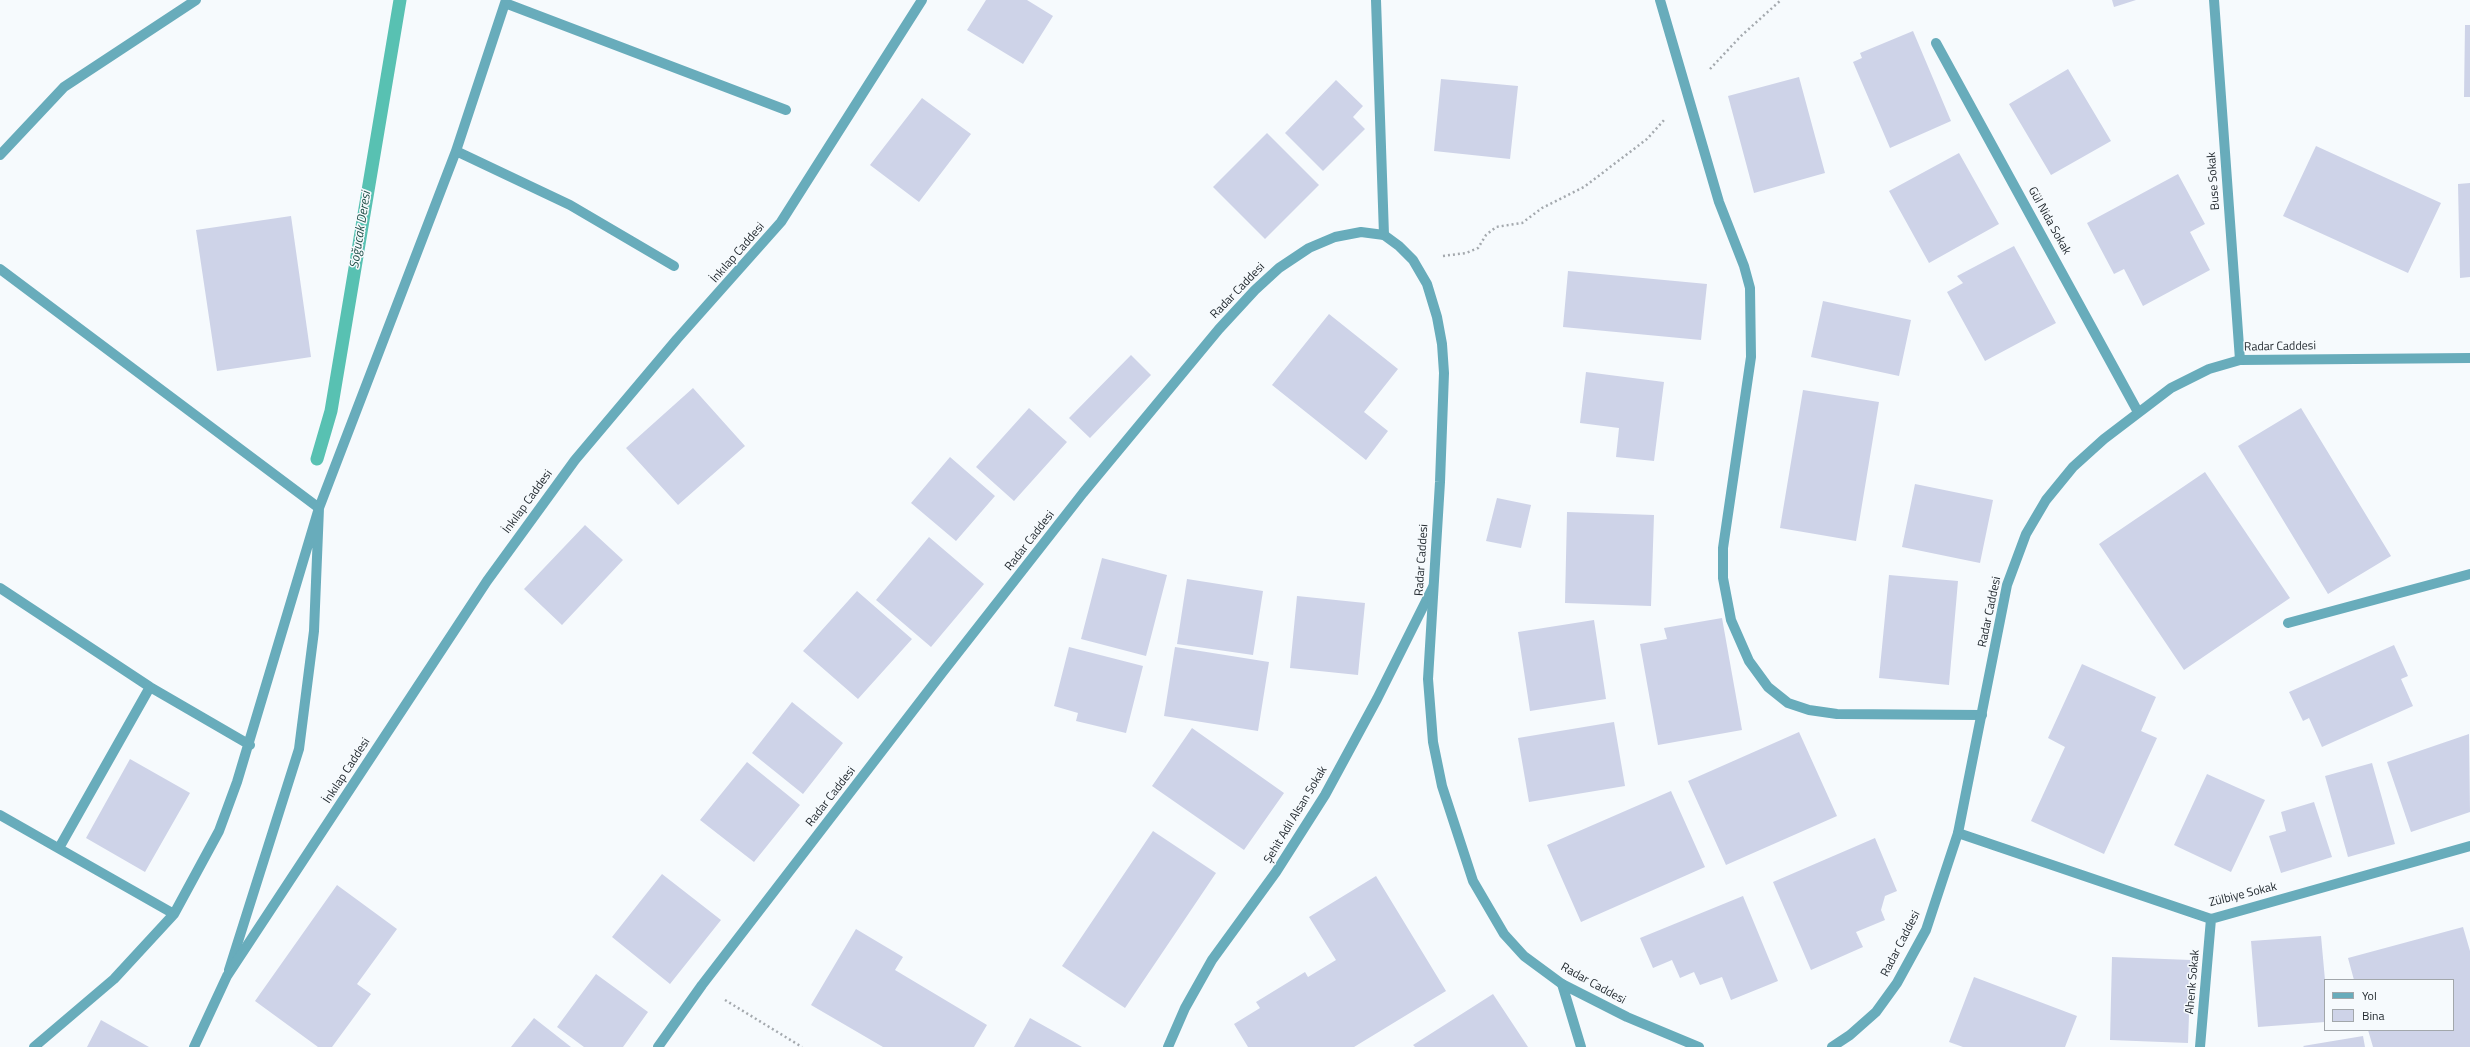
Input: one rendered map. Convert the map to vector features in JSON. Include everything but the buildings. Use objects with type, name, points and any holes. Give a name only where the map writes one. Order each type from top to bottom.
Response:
[{"type":"street","points":[[0,155],[64,87],[196,0]]},
{"type":"street","name":"İnkılap Caddesi","points":[[194,1047],[227,976],[487,581],[575,460],[677,339],[781,222],[834,144],[922,0]]},
{"type":"street","points":[[1376,0],[1384,235]]},
{"type":"street","points":[[1660,0],[1718,202],[1750,288],[1751,357],[1723,548],[1723,578],[1731,620],[1749,661],[1768,687],[1788,703],[1809,710],[1836,714],[1982,715]]},
{"type":"street","name":"Buse Sokak","points":[[2214,0],[2240,360]]},
{"type":"street","points":[[34,1047],[114,979],[174,914],[219,831],[250,745],[319,508],[456,151],[505,2],[786,110]]},
{"type":"street","name":"Gül Nida Sokak","points":[[1936,43],[2138,412]]},
{"type":"street","points":[[456,151],[570,205],[674,266]]},
{"type":"street","name":"Radar Caddesi","points":[[658,1047],[702,985],[1083,493],[1219,329],[1255,290],[1279,268],[1309,248],[1335,237],[1361,232],[1384,235],[1399,246],[1413,260],[1427,284],[1437,317],[1444,373],[1440,482],[1428,679],[1433,742],[1442,786],[1473,881],[1504,934],[1524,956],[1562,984],[1627,1017],[1699,1047]]},
{"type":"street","points":[[0,269],[319,508]]},
{"type":"street","name":"Radar Caddesi","points":[[1832,1047],[1850,1035],[1876,1012],[1897,983],[1926,930],[1958,833],[2007,585],[2026,534],[2046,500],[2073,467],[2138,412],[2171,388],[2209,369],[2240,360],[2470,358]]},
{"type":"street","points":[[227,976],[299,749],[314,631],[319,508]]},
{"type":"street","points":[[2288,622],[2470,574]]},
{"type":"street","name":"Şehit Adil Alsan Sokak","points":[[1168,1047],[1185,1008],[1212,960],[1276,872],[1325,795],[1377,699],[1433,587]]},
{"type":"street","points":[[0,588],[150,687],[250,745]]},
{"type":"street","points":[[59,848],[150,687]]},
{"type":"street","points":[[0,815],[174,914]]},
{"type":"street","name":"Zülbiye Sokak","points":[[1958,833],[2212,919],[2470,846]]},
{"type":"street","name":"Ahenk Sokak","points":[[2200,1047],[2212,919]]},
{"type":"street","points":[[1562,984],[1581,1047]]},
{"type":"path","points":[[1413,260],[1466,253],[1478,248],[1486,235],[1496,227],[1522,223],[1542,208],[1584,187],[1647,138],[1741,36],[1782,0]]},
{"type":"path","points":[[702,985],[802,1047]]},
{"type":"waterway","name":"Soğucak Deresi","points":[[317,459],[331,411],[400,0]]}]
